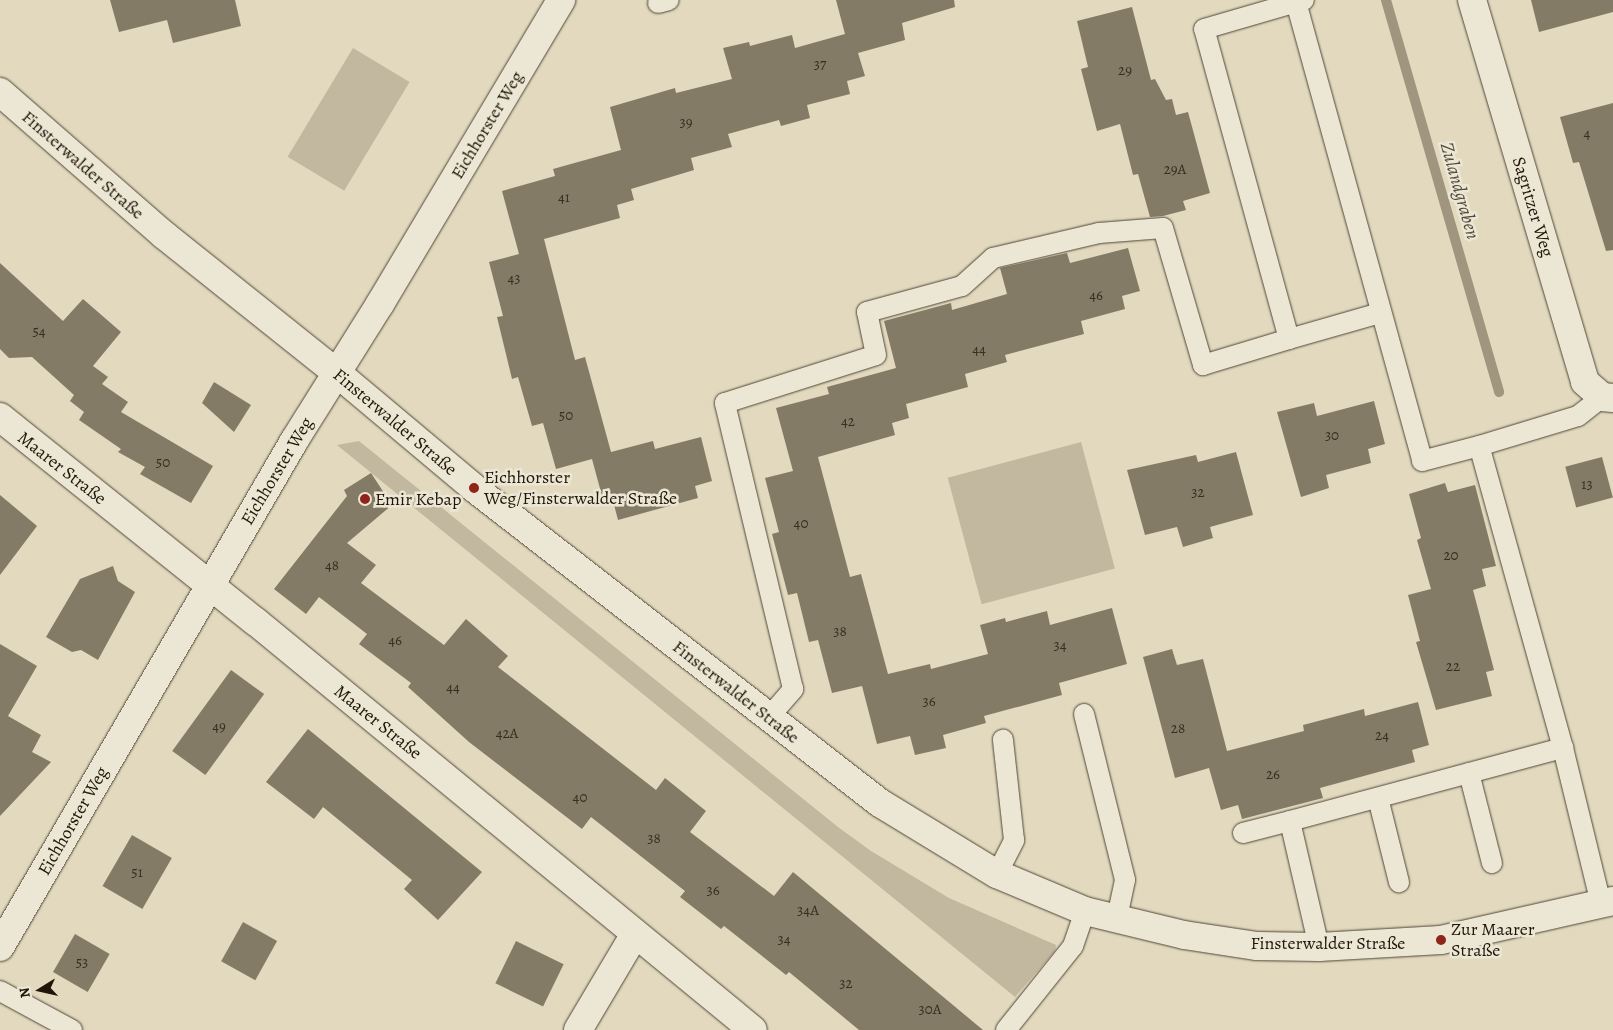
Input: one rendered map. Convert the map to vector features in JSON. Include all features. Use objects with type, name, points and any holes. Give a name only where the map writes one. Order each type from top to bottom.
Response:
[{"type":"street","name":"Eichhorster Weg","points":[[3,934],[561,0]]},
{"type":"street","name":"Sagritzer Weg","points":[[1472,0],[1585,382],[1608,398]]},
{"type":"street","name":"Finsterwalder Straße","points":[[0,92],[164,235],[337,373],[474,488],[880,803],[996,874],[1084,911],[1184,935],[1248,944],[1319,947],[1440,940],[1607,903]]},
{"type":"street","name":"Maarer Straße","points":[[0,417],[210,585],[753,1030]]},
{"type":"street","points":[[578,1030],[635,934]]},
{"type":"lane","points":[[1289,339],[1204,30],[1300,1],[1380,313],[1422,461],[1578,416],[1608,398]]},
{"type":"lane","points":[[769,717],[792,689],[725,403],[876,355],[867,312],[962,286],[993,258],[1099,234],[1163,228],[1203,365],[1380,313]]},
{"type":"lane","points":[[1479,446],[1607,903]]},
{"type":"lane","points":[[1084,714],[1125,880],[1118,919]]},
{"type":"lane","points":[[996,874],[1014,840],[1003,740]]},
{"type":"lane","points":[[1243,833],[1563,748]]},
{"type":"lane","points":[[1469,773],[1492,863]]},
{"type":"lane","points":[[1378,798],[1399,882]]},
{"type":"lane","points":[[1290,821],[1319,947]]},
{"type":"lane","points":[[1006,1030],[1073,946],[1084,911]]},
{"type":"lane","points":[[0,991],[72,1030]]},
{"type":"shaded area","points":[[353,48],[410,82],[344,191],[288,157]]},
{"type":"shaded area","points":[[359,441],[838,827],[871,851],[949,898],[1056,945],[1055,951],[1015,997],[337,445]]},
{"type":"shaded area","points":[[1081,442],[1115,569],[982,604],[948,478]]},
{"type":"building","points":[[110,0],[235,0],[241,26],[173,43],[167,20],[119,32]]},
{"type":"building","points":[[836,0],[954,0],[955,7],[902,23],[905,40],[858,53],[865,76],[847,81],[850,94],[807,105],[810,118],[781,126],[779,120],[728,134],[732,147],[691,158],[694,170],[631,189],[634,200],[617,205],[620,218],[544,239],[575,360],[585,357],[611,452],[653,441],[655,449],[701,437],[712,481],[695,486],[698,498],[618,520],[611,493],[602,496],[592,459],[556,469],[543,423],[532,426],[518,377],[512,379],[497,317],[503,316],[489,262],[519,254],[502,191],[555,176],[553,169],[621,150],[610,107],[675,88],[676,93],[732,79],[723,48],[749,42],[750,46],[792,35],[795,48],[845,34]]},
{"type":"building","points":[[1531,0],[1613,0],[1613,12],[1539,32]]},
{"type":"building","points":[[1132,7],[1151,80],[1155,79],[1166,100],[1172,99],[1176,115],[1188,112],[1210,193],[1183,201],[1186,210],[1163,216],[1150,217],[1138,174],[1133,175],[1120,124],[1097,131],[1081,69],[1088,67],[1077,21]]},
{"type":"building","points":[[1613,103],[1613,250],[1606,251],[1579,162],[1573,163],[1560,117]]},
{"type":"building","points":[[1128,248],[1140,291],[1122,296],[1125,309],[1081,321],[1084,334],[1005,355],[1007,362],[965,374],[968,387],[906,404],[909,418],[892,423],[895,435],[818,457],[850,577],[861,574],[888,674],[930,664],[931,669],[988,654],[980,625],[1005,618],[1006,622],[1047,611],[1050,625],[1112,608],[1127,664],[1059,683],[1062,695],[984,716],[986,723],[943,735],[946,748],[915,755],[910,736],[877,744],[862,686],[832,693],[818,640],[809,642],[797,593],[788,595],[772,534],[779,532],[765,478],[793,471],[776,408],[829,394],[827,387],[896,368],[884,321],[951,303],[952,310],[1007,294],[1000,268],[1067,253],[1070,263]]},
{"type":"building","points":[[0,263],[63,321],[83,299],[121,332],[93,366],[108,377],[102,384],[128,402],[121,412],[213,466],[191,503],[140,474],[145,467],[118,452],[121,449],[79,420],[84,412],[70,401],[74,395],[32,357],[9,358],[0,349]]},
{"type":"building","points":[[214,382],[251,405],[234,432],[202,403]]},
{"type":"building","points":[[1374,401],[1385,444],[1368,449],[1371,463],[1326,475],[1329,488],[1301,497],[1277,412],[1314,403],[1317,416]]},
{"type":"building","points":[[1236,452],[1253,515],[1210,527],[1213,538],[1183,547],[1177,527],[1145,535],[1127,470],[1196,455],[1198,462]]},
{"type":"building","points":[[1602,457],[1613,498],[1576,507],[1565,467]]},
{"type":"building","points":[[371,473],[392,505],[347,543],[376,565],[361,583],[444,645],[466,619],[508,656],[498,667],[656,790],[665,778],[706,811],[690,832],[774,896],[793,872],[983,1030],[859,1030],[789,972],[786,975],[724,926],[721,929],[680,897],[685,891],[591,817],[582,829],[469,742],[408,687],[411,683],[359,644],[367,634],[319,597],[306,614],[274,589],[347,496],[344,490]]},
{"type":"building","points":[[1445,483],[1448,492],[1475,485],[1496,566],[1482,569],[1486,586],[1473,590],[1494,670],[1486,672],[1492,696],[1436,710],[1416,642],[1420,641],[1408,595],[1431,589],[1417,540],[1421,538],[1409,494]]},
{"type":"building","points":[[0,495],[37,526],[0,575]]},
{"type":"building","points":[[113,566],[118,581],[135,592],[98,660],[81,650],[72,652],[46,637],[80,579]]},
{"type":"building","points":[[0,644],[37,666],[8,716],[41,735],[32,752],[51,762],[0,816]]},
{"type":"building","points":[[1172,649],[1177,665],[1203,659],[1227,751],[1304,731],[1303,725],[1364,709],[1365,716],[1418,702],[1429,745],[1412,750],[1415,762],[1320,788],[1323,798],[1242,819],[1238,805],[1221,810],[1209,768],[1175,778],[1143,657]]},
{"type":"building","points":[[231,670],[264,694],[205,775],[172,751]]},
{"type":"building","points":[[308,729],[482,872],[438,920],[404,889],[412,880],[323,807],[314,819],[266,782]]},
{"type":"building","points":[[132,835],[172,858],[142,909],[102,886]]},
{"type":"building","points":[[243,922],[277,941],[255,980],[221,961]]},
{"type":"building","points":[[75,934],[110,954],[88,992],[53,972]]},
{"type":"building","points":[[516,941],[564,964],[543,1006],[495,983]]},
{"type":"waterway","name":"Zulandgraben","points":[[1386,0],[1499,392]]},
{"type":"place","name":"Eichhorster Weg/Finsterwalder Straße","points":[[474,488]]},
{"type":"place","name":"Emir Kebap","points":[[365,499]]},
{"type":"place","name":"Zur Maarer Straße","points":[[1441,940]]}]
